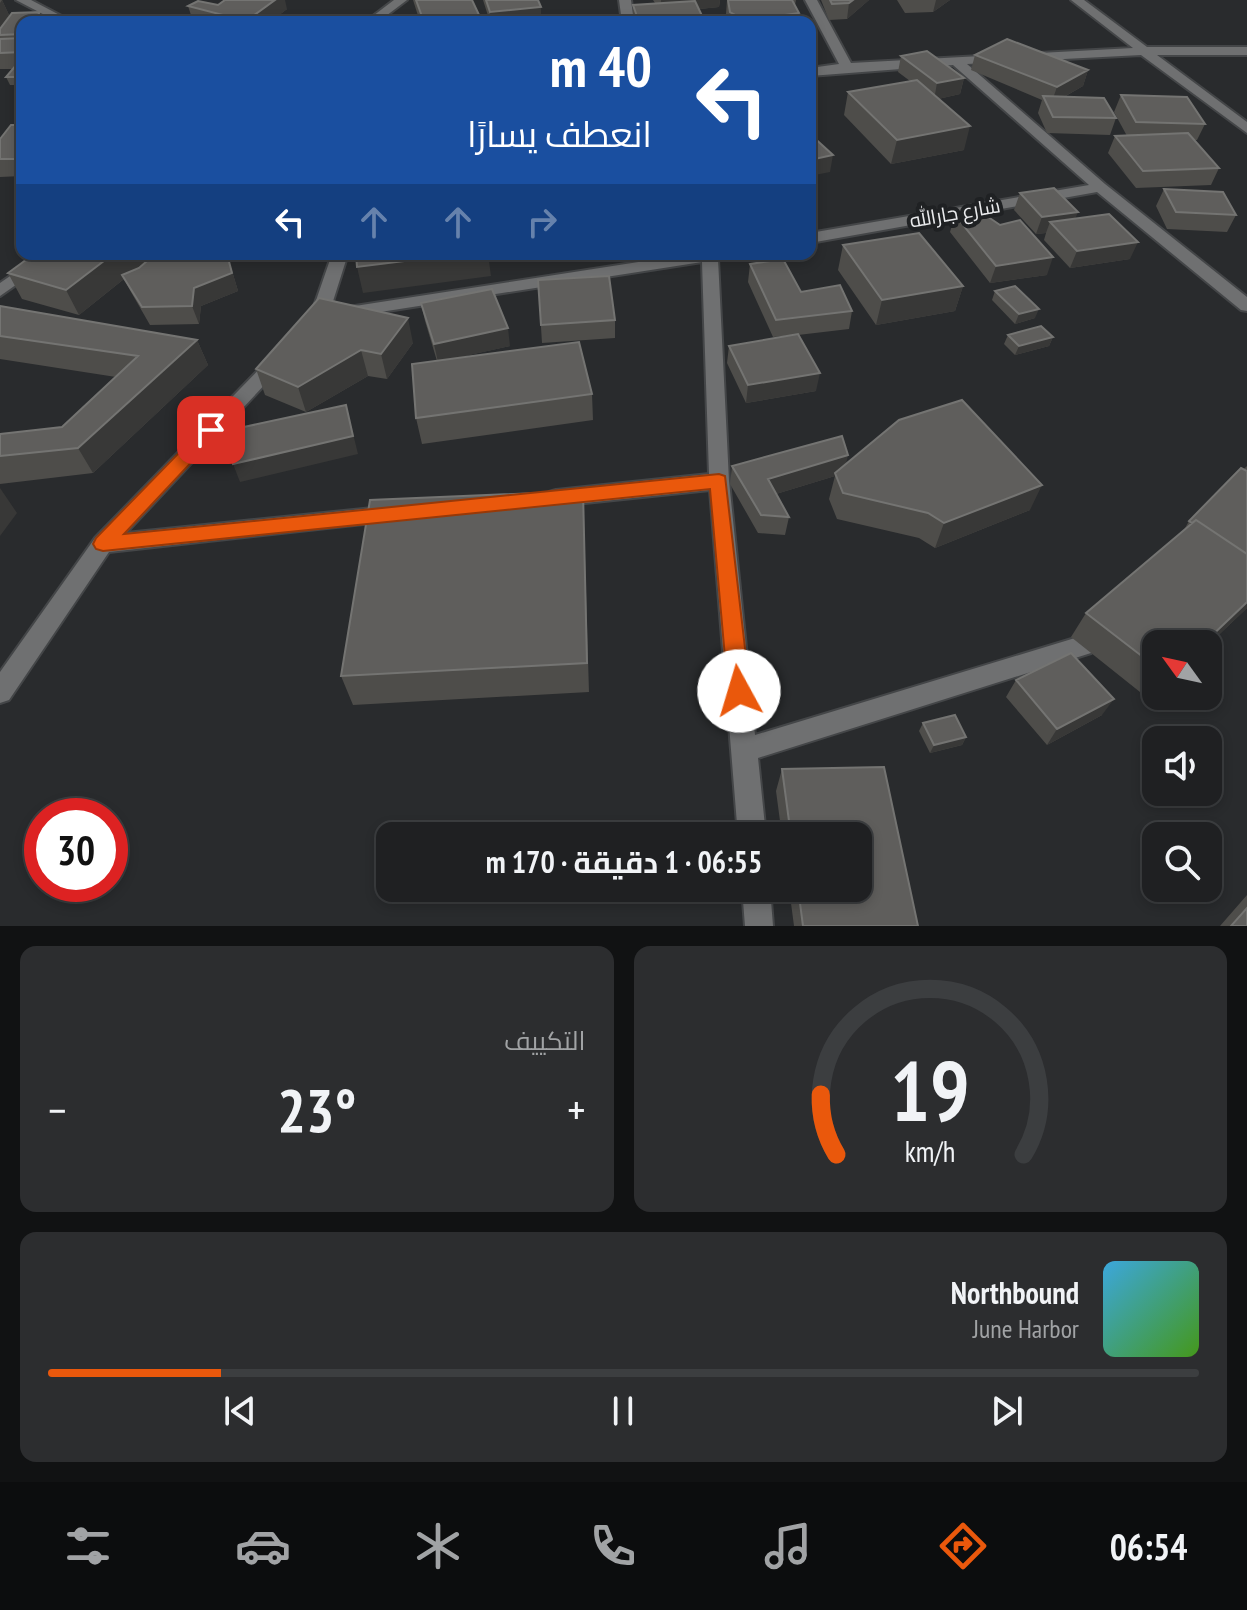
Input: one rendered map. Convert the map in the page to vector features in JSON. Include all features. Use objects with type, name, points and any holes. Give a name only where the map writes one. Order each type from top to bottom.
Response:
[{"type":"street","points":[[22,0],[55,16]]},
{"type":"street","points":[[379,16],[401,0]]},
{"type":"street","points":[[811,0],[847,67]]},
{"type":"street","points":[[1077,0],[1247,129]]},
{"type":"street","points":[[816,71],[1144,51],[1247,51]]},
{"type":"street","points":[[956,61],[1100,187],[1247,306]]},
{"type":"street","name":"شارع جارالله","points":[[816,237],[1100,187]]},
{"type":"street","points":[[0,291],[44,260]]},
{"type":"street","points":[[0,692],[103,544],[319,317],[338,260]]},
{"type":"street","points":[[319,317],[684,260]]},
{"type":"street","points":[[716,260],[719,481],[751,822]]},
{"type":"street","points":[[529,500],[719,481]]},
{"type":"street","points":[[103,544],[419,512]]},
{"type":"street","points":[[745,750],[1083,646],[1116,611]]},
{"type":"street","points":[[757,902],[759,926]]},
{"type":"building","points":[[225,0],[275,0],[253,16],[227,16],[188,6],[198,1],[218,5]]},
{"type":"building","points":[[416,0],[472,0],[480,16],[422,16]]},
{"type":"building","points":[[486,0],[538,0],[541,7],[490,12]]},
{"type":"building","points":[[728,0],[792,0],[799,13],[737,16],[730,12]]},
{"type":"building","points":[[830,0],[853,0],[832,4]]},
{"type":"building","points":[[695,1],[702,16],[637,16],[633,5]]},
{"type":"building","points":[[40,12],[37,16],[16,16],[16,34],[0,35],[0,29],[12,13]]},
{"type":"building","points":[[16,38],[16,52],[0,53],[0,39]]},
{"type":"building","points":[[1007,39],[1088,70],[1057,87],[975,55]]},
{"type":"building","points":[[927,51],[964,78],[937,83],[901,56]]},
{"type":"building","points":[[16,65],[16,77],[6,77]]},
{"type":"building","points":[[917,80],[970,126],[897,140],[848,92]]},
{"type":"building","points":[[1121,95],[1187,97],[1205,124],[1136,122]]},
{"type":"building","points":[[1043,96],[1104,98],[1116,118],[1053,117]]},
{"type":"building","points":[[11,125],[16,125],[16,159],[0,159],[0,139]]},
{"type":"building","points":[[1188,133],[1219,168],[1143,171],[1115,136]]},
{"type":"building","points":[[816,139],[833,155],[816,159]]},
{"type":"building","points":[[1054,188],[1078,212],[1042,217],[1020,193]]},
{"type":"building","points":[[1164,189],[1223,192],[1236,215],[1176,212]]},
{"type":"building","points":[[978,210],[1000,225],[1020,220],[1053,257],[996,266],[955,215]]},
{"type":"building","points":[[1109,214],[1138,242],[1077,251],[1050,222]]},
{"type":"building","points":[[919,233],[963,286],[882,300],[843,245]]},
{"type":"building","points":[[26,260],[105,260],[66,290],[8,273]]},
{"type":"building","points":[[148,260],[229,260],[232,273],[194,288],[192,306],[142,307],[122,275]]},
{"type":"building","points":[[356,260],[413,260],[357,267]]},
{"type":"building","points":[[784,260],[801,292],[840,285],[852,311],[776,320],[750,264]]},
{"type":"building","points":[[609,276],[615,320],[541,325],[538,280]]},
{"type":"building","points":[[1015,286],[1039,309],[1019,314],[995,291]]},
{"type":"building","points":[[492,289],[508,328],[434,344],[421,303]]},
{"type":"building","points":[[319,298],[408,318],[381,354],[361,350],[298,387],[256,369]]},
{"type":"building","points":[[0,306],[197,340],[78,448],[0,456],[0,434],[62,427],[138,356],[0,336]]},
{"type":"building","points":[[1041,326],[1053,337],[1019,346],[1008,335]]},
{"type":"building","points":[[798,334],[820,373],[748,385],[729,346]]},
{"type":"building","points":[[579,342],[592,394],[416,418],[412,364]]},
{"type":"building","points":[[962,400],[1042,485],[944,523],[928,513],[843,493],[835,473],[899,420]]},
{"type":"building","points":[[346,405],[353,436],[233,464],[230,430]]},
{"type":"building","points":[[842,436],[848,455],[768,479],[789,517],[761,515],[732,466]]},
{"type":"building","points":[[1241,468],[1247,471],[1247,554],[1196,520],[1192,523],[1189,521]]},
{"type":"building","points":[[583,491],[587,663],[341,676],[370,500]]},
{"type":"building","points":[[1196,520],[1247,554],[1247,602],[1218,630],[1142,630],[1142,656],[1086,613]]},
{"type":"building","points":[[1071,653],[1114,699],[1057,729],[1016,680]]},
{"type":"building","points":[[955,715],[966,737],[934,745],[923,723]]},
{"type":"building","points":[[884,767],[918,926],[803,926],[800,902],[872,902],[872,822],[789,822],[782,769]]},
{"type":"building","points":[[1247,908],[1247,926],[1231,926]]},
{"type":"route","points":[[211,430],[103,544],[719,481],[739,691]]}]
